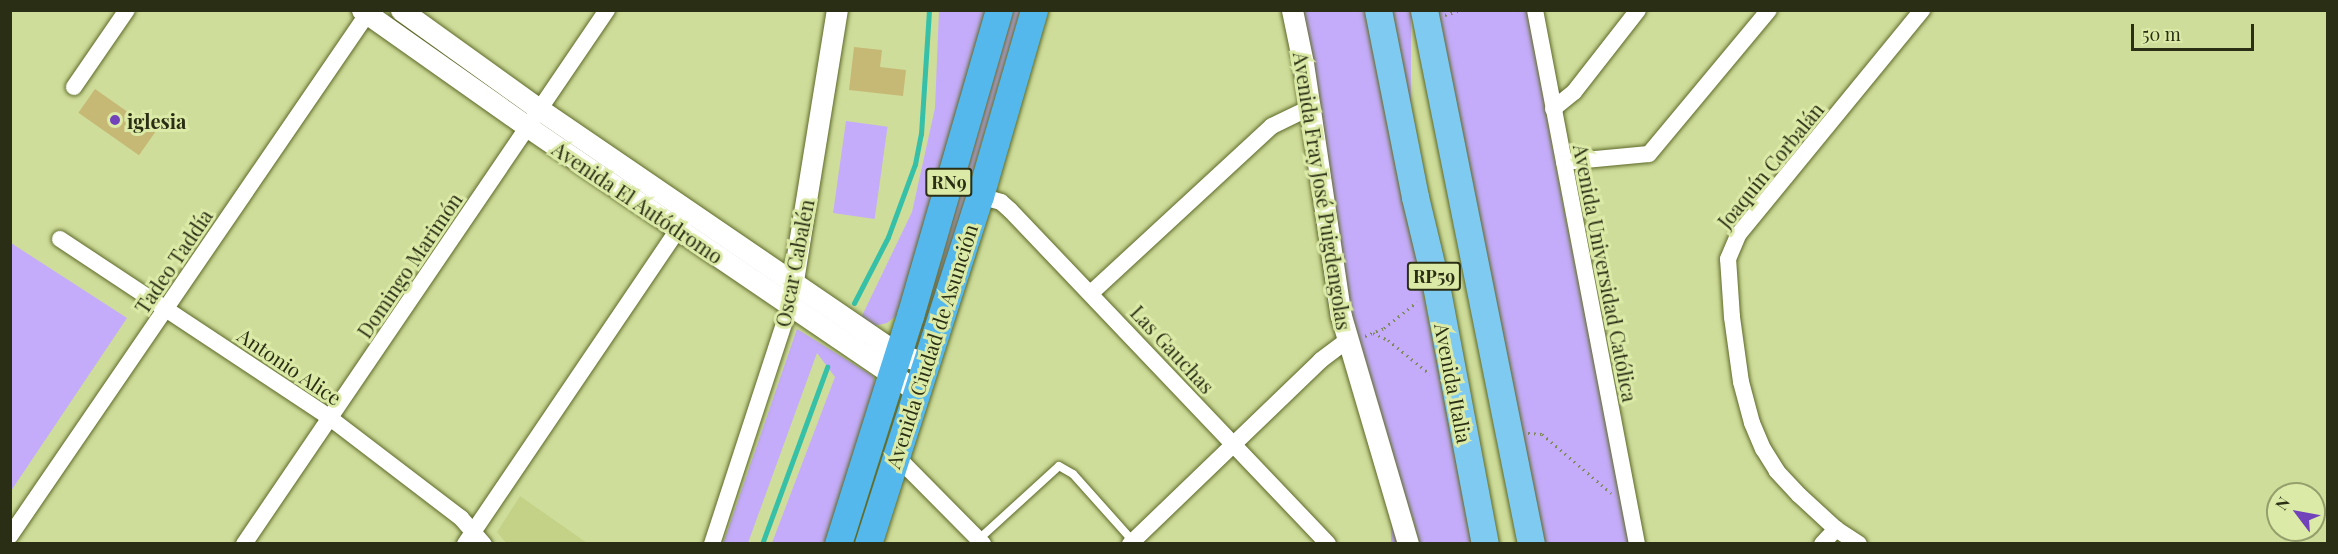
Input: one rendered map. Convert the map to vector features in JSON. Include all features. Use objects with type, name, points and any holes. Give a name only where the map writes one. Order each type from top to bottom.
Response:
[{"type":"highway","name":"Avenida Ciudad de Asunción","points":[[838,543],[895,364],[999,10]]},
{"type":"highway","name":"Avenida Ciudad de Asunción","points":[[868,543],[980,196],[1034,10]]},
{"type":"main road","name":"Avenida Italia","points":[[1378,10],[1415,197],[1435,280],[1485,543]]},
{"type":"main road","name":"RP59","points":[[1424,10],[1531,543]]},
{"type":"street","points":[[74,87],[127,10]]},
{"type":"street","name":"Avenida El Autódromo","points":[[401,10],[534,118]]},
{"type":"street","name":"Domingo Marimón","points":[[244,543],[607,10]]},
{"type":"street","name":"Oscar Cabalén","points":[[712,543],[790,306],[837,10]]},
{"type":"street","name":"Avenida Fray José Puigdengolas","points":[[1292,10],[1341,316],[1408,543]]},
{"type":"street","name":"Avenida Universidad Católica","points":[[1535,10],[1637,543]]},
{"type":"street","points":[[1553,110],[1574,92],[1638,10]]},
{"type":"street","points":[[1564,162],[1649,154],[1770,10]]},
{"type":"street","name":"Joaquín Corbalán","points":[[1860,543],[1836,529],[1799,495],[1763,449],[1752,423],[1741,382],[1732,317],[1728,259],[1738,235],[1922,10]]},
{"type":"street","name":"Avenida El Autódromo","points":[[366,12],[534,118],[684,221],[790,306],[895,364],[925,363]]},
{"type":"street","name":"Tadeo Taddía","points":[[10,536],[366,12]]},
{"type":"street","points":[[1091,293],[1272,126],[1309,108]]},
{"type":"street","name":"Las Gauchas","points":[[980,196],[1001,202],[1010,210],[1328,543]]},
{"type":"street","points":[[474,539],[684,221]]},
{"type":"street","name":"Avenida El Autódromo","points":[[684,221],[793,283],[895,364],[916,392]]},
{"type":"street","name":"Antonio Alice","points":[[60,239],[330,418],[461,518],[474,539]]},
{"type":"street","points":[[1131,542],[1322,360],[1348,340]]},
{"type":"street","points":[[896,456],[981,541]]},
{"type":"street","points":[[1822,543],[1836,529]]},
{"type":"lane","points":[[981,541],[1059,466],[1073,474],[1131,542]]},
{"type":"path","points":[[1348,340],[1373,333],[1420,300],[1435,280]]},
{"type":"path","points":[[1373,333],[1388,340],[1433,376]]},
{"type":"path","points":[[1509,432],[1542,434],[1631,512]]},
{"type":"shaded area","points":[[939,11],[987,11],[897,315],[887,323],[874,326],[860,320],[912,212],[935,108]]},
{"type":"shaded area","points":[[1011,11],[1020,11],[920,353],[909,350]]},
{"type":"shaded area","points":[[1300,11],[1367,11],[1473,543],[1419,543],[1405,487],[1356,347]]},
{"type":"shaded area","points":[[1391,11],[1411,11],[1411,544],[1391,544]]},
{"type":"shaded area","points":[[1434,11],[1527,11],[1565,215],[1631,543],[1543,543]]},
{"type":"shaded area","points":[[846,121],[888,127],[875,219],[833,213]]},
{"type":"shaded area","points":[[11,243],[127,318],[11,491]]},
{"type":"shaded area","points":[[797,329],[873,376],[877,389],[829,543],[772,543],[835,377],[817,353],[748,543],[723,544]]},
{"type":"shaded area","points":[[520,496],[587,543],[506,543],[497,532]]},
{"type":"building","points":[[854,47],[882,50],[880,67],[906,70],[903,96],[849,90]]},
{"type":"building","name":"iglesia","points":[[95,89],[156,131],[139,155],[78,113]]},
{"type":"waterway","points":[[854,303],[888,237],[915,164],[921,134],[929,10]]},
{"type":"waterway","points":[[762,544],[827,367]]},
{"type":"place","name":"iglesia","points":[[115,120]]}]
